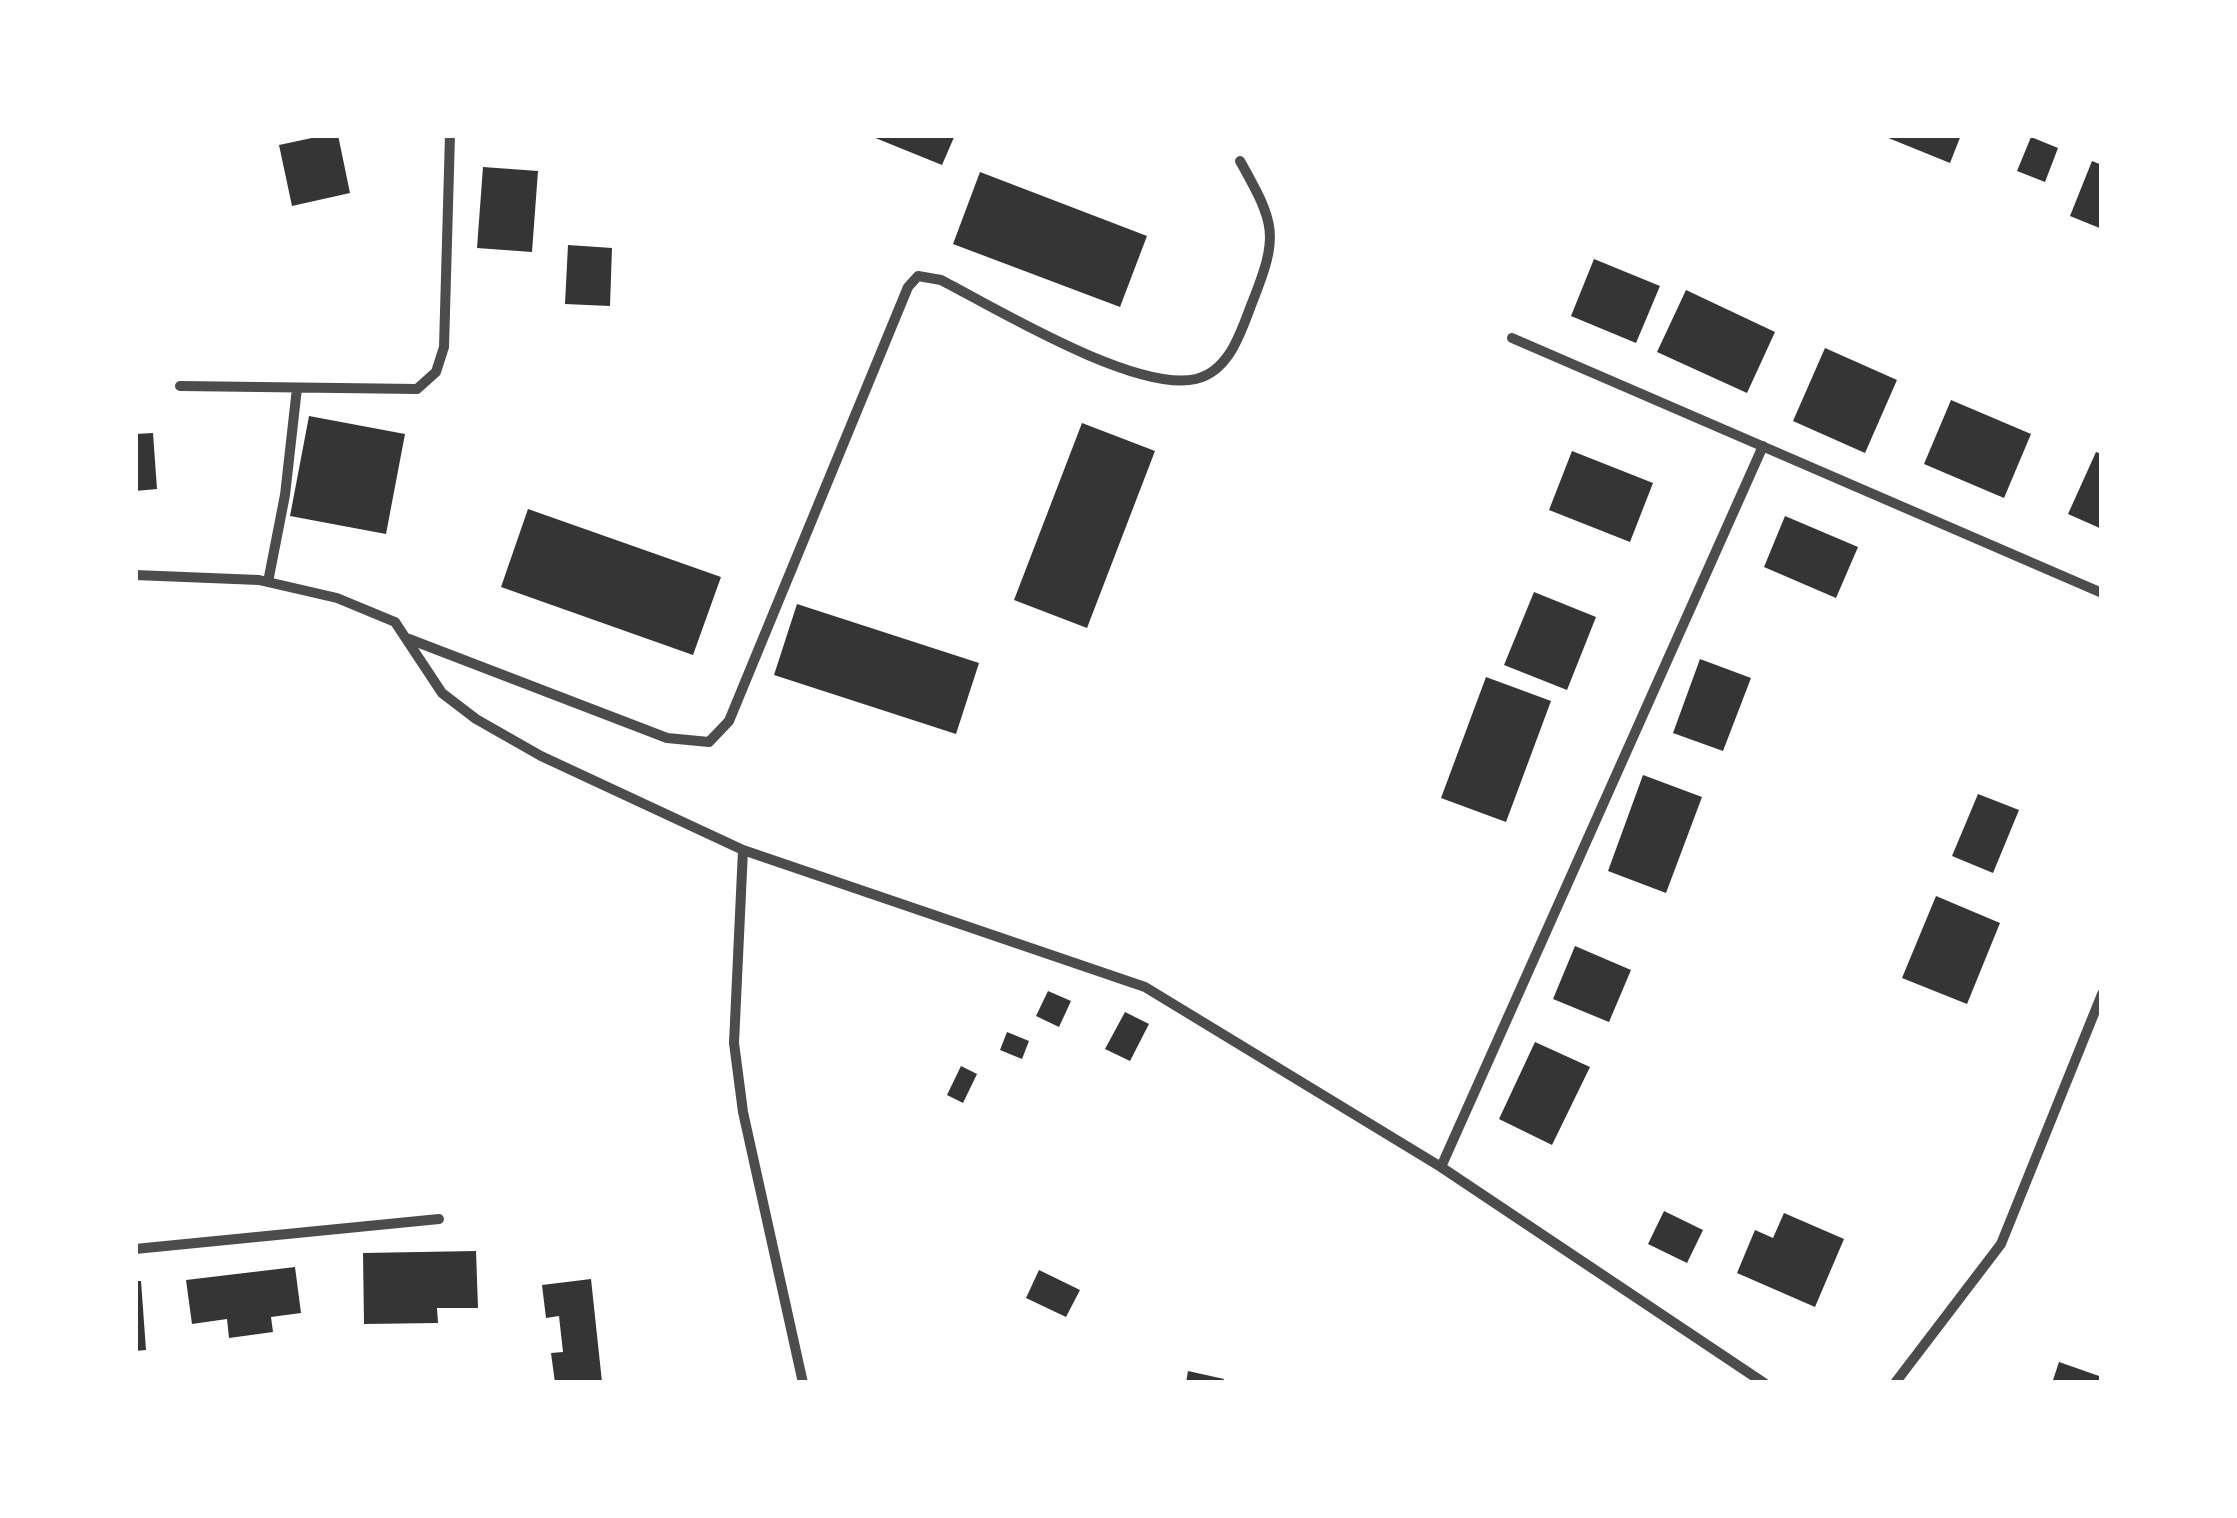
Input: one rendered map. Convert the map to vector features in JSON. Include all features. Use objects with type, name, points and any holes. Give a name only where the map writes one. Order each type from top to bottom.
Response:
[{"type":"street","points":[[180,386],[417,389],[436,372],[444,347],[450,135]]},
{"type":"street","points":[[410,639],[667,738],[709,742],[729,721],[908,286],[918,276],[942,280],[1123,369],[1163,380],[1198,379],[1232,354],[1274,249],[1266,206],[1240,161]]},
{"type":"street","points":[[1512,338],[2102,594]]},
{"type":"street","points":[[268,582],[285,495],[297,388]]},
{"type":"street","points":[[1441,1167],[1763,446]]},
{"type":"street","points":[[135,575],[268,582],[337,598],[395,622],[410,639],[422,669],[442,693],[476,720],[541,756],[743,850],[1144,987],[1441,1167],[1764,1383]]},
{"type":"street","points":[[743,850],[734,1043],[744,1112],[803,1383]]},
{"type":"street","points":[[1895,1383],[2001,1244],[2102,994]]},
{"type":"street","points":[[135,1249],[438,1218]]},
{"type":"building","points":[[338,135],[350,193],[292,206],[279,145]]},
{"type":"building","points":[[868,135],[955,135],[942,165]]},
{"type":"building","points":[[1881,135],[1961,135],[1950,163]]},
{"type":"building","points":[[2031,137],[2058,148],[2045,182],[2017,171]]},
{"type":"building","points":[[2092,161],[2102,165],[2102,229],[2070,216]]},
{"type":"building","points":[[483,167],[538,171],[532,252],[477,248]]},
{"type":"building","points":[[980,172],[1147,236],[1120,307],[953,244]]},
{"type":"building","points":[[568,245],[612,248],[610,306],[565,304]]},
{"type":"building","points":[[1594,259],[1660,286],[1636,343],[1571,316]]},
{"type":"building","points":[[1686,290],[1775,332],[1747,393],[1657,352]]},
{"type":"building","points":[[1825,348],[1897,380],[1865,453],[1793,421]]},
{"type":"building","points":[[1951,400],[2031,434],[2004,498],[1924,464]]},
{"type":"building","points":[[309,416],[405,434],[386,534],[290,516]]},
{"type":"building","points":[[1082,423],[1155,451],[1087,628],[1014,600]]},
{"type":"building","points":[[153,433],[157,489],[135,491],[135,434]]},
{"type":"building","points":[[1572,451],[1653,483],[1630,542],[1549,510]]},
{"type":"building","points":[[2096,452],[2102,454],[2102,529],[2068,514]]},
{"type":"building","points":[[528,509],[721,577],[693,655],[501,587]]},
{"type":"building","points":[[1785,516],[1858,547],[1836,598],[1764,567]]},
{"type":"building","points":[[1534,592],[1596,617],[1567,690],[1504,665]]},
{"type":"building","points":[[797,604],[979,663],[956,734],[774,675]]},
{"type":"building","points":[[1700,659],[1751,678],[1723,751],[1673,733]]},
{"type":"building","points":[[1486,677],[1551,701],[1506,822],[1441,798]]},
{"type":"building","points":[[1643,775],[1702,797],[1666,893],[1608,871]]},
{"type":"building","points":[[1978,794],[2019,810],[1993,873],[1952,856]]},
{"type":"building","points":[[1936,896],[2000,923],[1967,1004],[1902,978]]},
{"type":"building","points":[[1575,946],[1631,970],[1609,1022],[1553,999]]},
{"type":"building","points":[[1048,991],[1071,1001],[1059,1027],[1036,1016]]},
{"type":"building","points":[[1125,1012],[1149,1024],[1130,1061],[1105,1049]]},
{"type":"building","points":[[1007,1032],[1029,1041],[1022,1059],[1000,1050]]},
{"type":"building","points":[[1535,1042],[1590,1067],[1552,1145],[1499,1119]]},
{"type":"building","points":[[961,1066],[977,1074],[963,1103],[947,1095]]},
{"type":"building","points":[[1664,1211],[1703,1230],[1687,1263],[1648,1244]]},
{"type":"building","points":[[1784,1213],[1844,1239],[1815,1307],[1737,1273],[1755,1230],[1773,1238]]},
{"type":"building","points":[[476,1251],[478,1308],[437,1308],[438,1323],[364,1324],[363,1253]]},
{"type":"building","points":[[295,1267],[301,1313],[271,1317],[273,1332],[229,1338],[227,1319],[192,1324],[186,1280]]},
{"type":"building","points":[[1039,1270],[1080,1290],[1066,1317],[1026,1298]]},
{"type":"building","points":[[591,1279],[602,1382],[555,1383],[551,1353],[563,1352],[559,1316],[546,1318],[542,1285]]},
{"type":"building","points":[[135,1281],[141,1281],[146,1350],[135,1351]]},
{"type":"building","points":[[2059,1362],[2102,1377],[2102,1383],[2052,1383]]},
{"type":"building","points":[[1188,1371],[1224,1379],[1223,1383],[1186,1383]]}]
